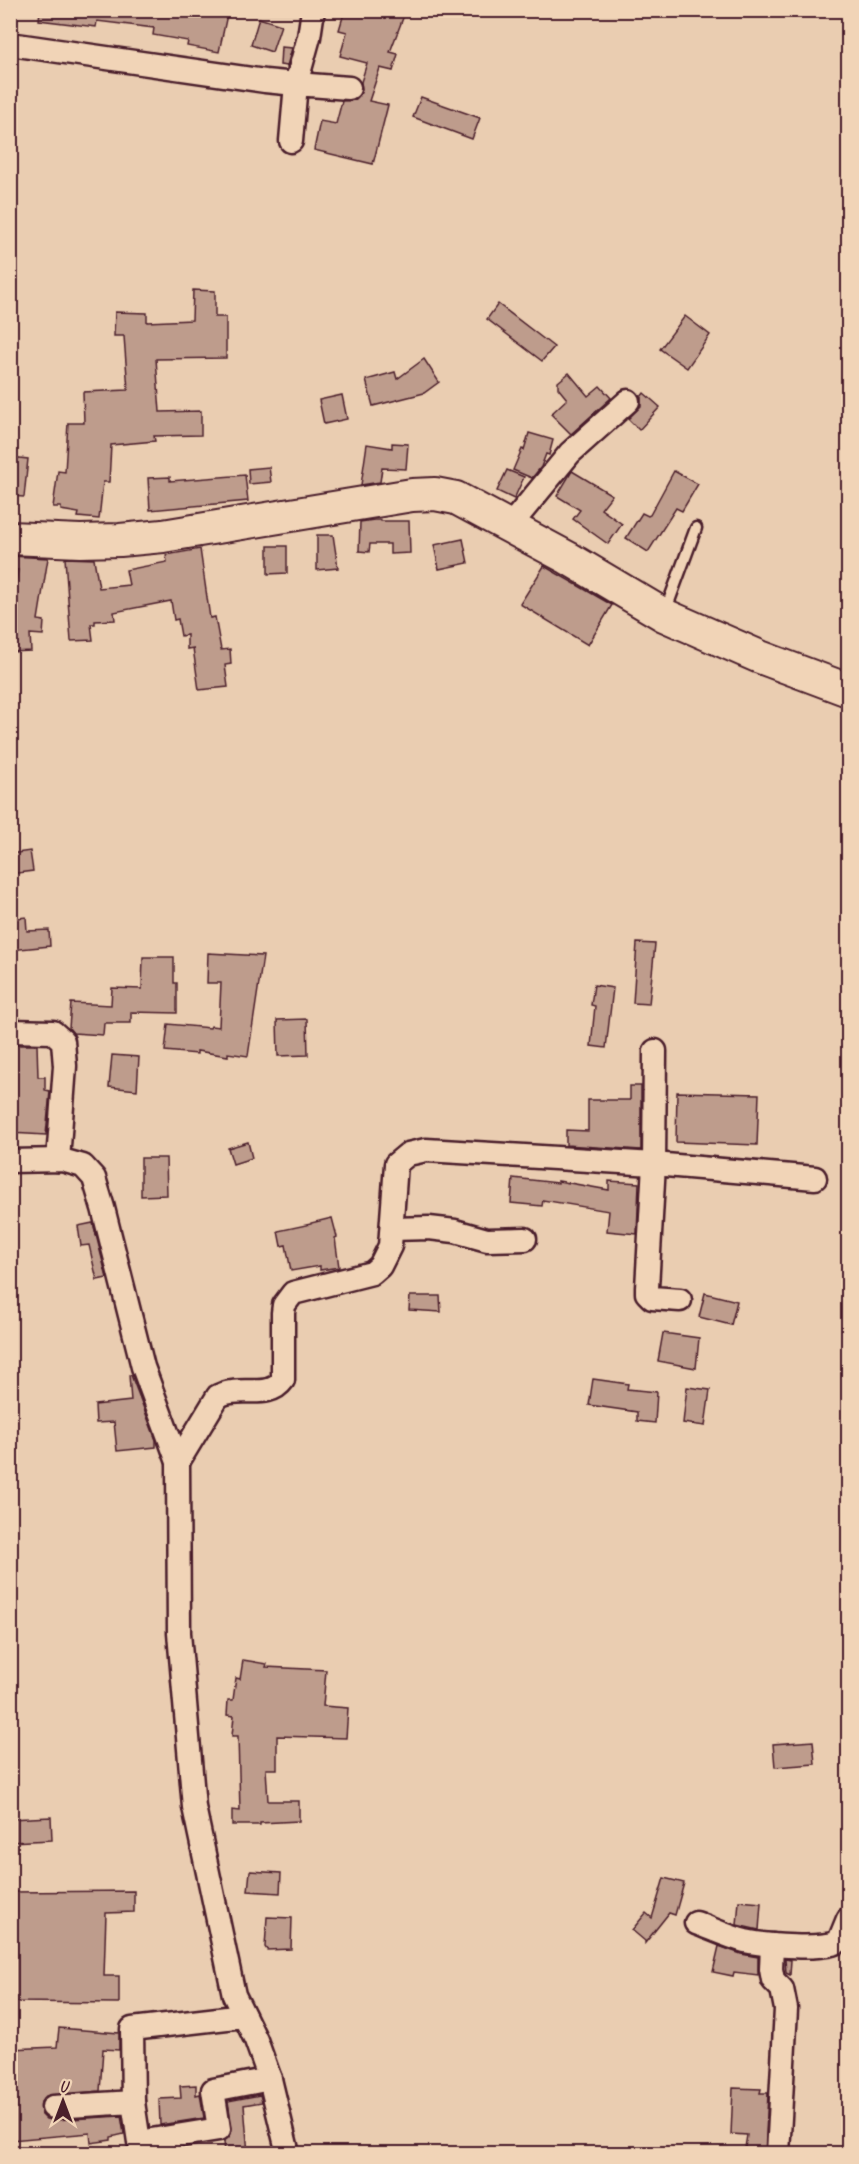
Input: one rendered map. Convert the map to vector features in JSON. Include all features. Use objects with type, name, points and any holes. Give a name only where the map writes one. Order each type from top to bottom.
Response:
[{"type":"street","points":[[291,141],[296,84],[309,37],[313,10]]},
{"type":"street","points":[[10,44],[264,81],[349,88]]},
{"type":"street","points":[[509,527],[570,453],[628,401]]},
{"type":"street","points":[[10,538],[80,541],[152,537],[412,495],[435,494],[456,498],[568,558],[664,615],[760,657],[849,690]]},
{"type":"street","points":[[10,1031],[53,1032],[63,1041],[65,1066],[58,1160]]},
{"type":"street","points":[[655,1052],[654,1164],[647,1293],[657,1300],[680,1300]]},
{"type":"street","points":[[178,1462],[218,1396],[232,1392],[271,1390],[279,1387],[284,1380],[284,1305],[293,1293],[372,1273],[386,1256],[392,1229],[396,1164],[408,1154],[417,1151],[654,1164],[815,1178]]},
{"type":"street","points":[[10,1161],[76,1162],[94,1178],[143,1367],[178,1462],[179,1633],[194,1807],[234,1995],[270,2079],[288,2154]]},
{"type":"street","points":[[392,1229],[429,1228],[455,1231],[487,1240],[525,1239]]},
{"type":"street","points":[[696,1923],[744,1940],[772,1945],[828,1946],[839,1941],[849,1919]]},
{"type":"street","points":[[772,1945],[773,1980],[782,1989],[786,2009],[778,2154]]},
{"type":"street","points":[[244,2016],[132,2030],[133,2102],[140,2148],[219,2129],[213,2090],[270,2079]]},
{"type":"street","points":[[52,2107],[133,2102]]},
{"type":"lane","points":[[664,615],[696,528]]},
{"type":"building","points":[[40,10],[228,10],[219,52],[187,46],[188,41],[153,35],[154,28],[97,21],[96,27],[39,20]]},
{"type":"building","points":[[345,10],[406,10],[390,52],[398,54],[393,71],[380,68],[369,101],[388,105],[373,164],[314,150],[320,121],[336,124],[342,101],[355,100],[362,90],[361,82],[367,63],[340,56],[347,32],[339,30]]},
{"type":"building","points":[[259,18],[281,25],[272,52],[251,45]]},
{"type":"building","points":[[281,47],[292,48],[287,66],[280,65]]},
{"type":"building","points":[[421,97],[480,118],[472,139],[413,117]]},
{"type":"building","points":[[193,290],[215,291],[215,317],[226,317],[226,358],[156,359],[160,412],[201,411],[201,435],[154,436],[155,441],[111,445],[109,482],[103,482],[99,519],[78,517],[79,513],[53,507],[58,471],[65,472],[68,423],[84,423],[83,392],[128,390],[124,336],[114,336],[115,312],[147,313],[147,322],[192,320]]},
{"type":"building","points":[[498,304],[554,347],[542,361],[487,319]]},
{"type":"building","points":[[685,316],[710,335],[687,368],[660,349]]},
{"type":"building","points":[[424,359],[439,382],[424,393],[373,406],[366,380],[395,372],[397,379]]},
{"type":"building","points":[[569,373],[588,396],[600,386],[611,398],[571,434],[551,414],[567,399],[558,388],[558,382]]},
{"type":"building","points":[[644,393],[660,407],[639,430],[628,419],[641,406],[641,397]]},
{"type":"building","points":[[342,395],[347,419],[324,424],[319,400]]},
{"type":"building","points":[[529,433],[553,440],[549,455],[546,454],[541,467],[532,478],[513,470],[522,449],[524,450]]},
{"type":"building","points":[[392,443],[408,444],[406,469],[382,468],[380,482],[361,485],[367,444],[392,448]]},
{"type":"building","points":[[10,457],[28,459],[24,497],[10,496]]},
{"type":"building","points":[[269,467],[271,482],[249,484],[248,469]]},
{"type":"building","points":[[507,470],[524,477],[514,499],[497,491]]},
{"type":"building","points":[[572,471],[612,495],[601,509],[622,524],[608,544],[573,519],[580,510],[557,496]]},
{"type":"building","points":[[674,471],[698,484],[682,511],[676,508],[648,552],[626,538],[642,513],[650,515]]},
{"type":"building","points":[[245,475],[248,501],[150,510],[148,478],[170,477],[170,481]]},
{"type":"building","points":[[409,521],[410,553],[390,554],[390,544],[370,544],[369,552],[359,551],[360,522]]},
{"type":"building","points":[[317,535],[333,535],[338,568],[317,570]]},
{"type":"building","points":[[463,539],[468,563],[439,569],[434,545]]},
{"type":"building","points":[[268,546],[287,546],[287,573],[268,574]]},
{"type":"building","points":[[200,549],[210,618],[215,617],[221,650],[230,649],[231,664],[225,665],[228,687],[199,690],[193,648],[187,649],[187,635],[181,636],[178,619],[174,620],[171,601],[114,612],[115,620],[95,621],[95,624],[91,624],[93,640],[71,641],[65,558],[94,559],[99,588],[129,585],[126,570],[167,562],[166,555]]},
{"type":"building","points":[[10,556],[48,558],[38,620],[44,621],[43,635],[30,634],[31,651],[10,652],[10,619],[18,570],[10,569]]},
{"type":"building","points":[[544,566],[612,605],[588,645],[520,604]]},
{"type":"building","points":[[30,851],[33,871],[10,874],[10,854]]},
{"type":"building","points":[[26,917],[27,931],[49,930],[50,946],[10,950],[10,919]]},
{"type":"building","points":[[637,943],[655,944],[649,1004],[633,1003]]},
{"type":"building","points":[[208,953],[263,956],[248,1056],[228,1053],[228,1056],[197,1051],[197,1054],[165,1051],[168,1024],[219,1027],[221,983],[207,983]]},
{"type":"building","points":[[143,957],[174,957],[177,1013],[131,1012],[131,1023],[104,1023],[103,1035],[73,1033],[69,1028],[71,1003],[111,1005],[112,988],[142,989]]},
{"type":"building","points":[[594,985],[613,988],[606,1048],[591,1046],[595,1006],[591,1005]]},
{"type":"building","points":[[307,1019],[308,1055],[278,1056],[277,1020]]},
{"type":"building","points":[[10,1045],[37,1045],[38,1077],[45,1077],[45,1090],[50,1091],[46,1135],[10,1133]]},
{"type":"building","points":[[112,1055],[139,1057],[137,1090],[109,1087]]},
{"type":"building","points":[[630,1086],[641,1086],[641,1150],[566,1145],[566,1130],[588,1131],[588,1100],[630,1100]]},
{"type":"building","points":[[677,1092],[759,1094],[757,1145],[676,1142]]},
{"type":"building","points":[[248,1142],[252,1158],[233,1164],[228,1148]]},
{"type":"building","points":[[141,1158],[166,1158],[167,1195],[141,1196]]},
{"type":"building","points":[[513,1178],[558,1183],[558,1181],[609,1190],[609,1181],[639,1183],[637,1234],[607,1231],[609,1211],[543,1200],[542,1206],[511,1203]]},
{"type":"building","points":[[332,1218],[337,1237],[335,1238],[339,1267],[320,1270],[320,1266],[291,1271],[286,1245],[281,1246],[278,1231]]},
{"type":"building","points":[[93,1223],[107,1278],[97,1280],[89,1245],[81,1246],[78,1226]]},
{"type":"building","points":[[705,1293],[737,1301],[731,1325],[699,1317]]},
{"type":"building","points":[[410,1296],[440,1296],[441,1312],[409,1310]]},
{"type":"building","points":[[663,1333],[699,1338],[696,1368],[658,1361]]},
{"type":"building","points":[[129,1375],[131,1375],[156,1440],[156,1447],[117,1451],[114,1422],[96,1423],[95,1405],[131,1401]]},
{"type":"building","points":[[593,1379],[628,1384],[627,1389],[657,1392],[655,1423],[637,1421],[637,1412],[589,1405]]},
{"type":"building","points":[[687,1387],[710,1390],[705,1426],[683,1423]]},
{"type":"building","points":[[243,1660],[267,1664],[266,1667],[326,1670],[323,1706],[348,1708],[346,1738],[277,1736],[277,1769],[266,1769],[268,1801],[299,1801],[299,1821],[232,1825],[232,1810],[240,1811],[238,1736],[232,1736],[234,1716],[227,1715],[228,1700],[233,1700],[236,1678],[240,1679]]},
{"type":"building","points":[[813,1741],[815,1764],[775,1767],[773,1744]]},
{"type":"building","points":[[51,1817],[52,1840],[10,1842],[10,1819]]},
{"type":"building","points":[[250,1871],[281,1873],[280,1893],[248,1891]]},
{"type":"building","points":[[664,1878],[684,1883],[675,1915],[669,1913],[645,1943],[632,1930],[646,1913],[652,1918]]},
{"type":"building","points":[[134,1891],[134,1912],[106,1913],[104,1976],[119,1976],[119,2003],[10,2002],[10,1892]]},
{"type":"building","points":[[739,1901],[761,1903],[759,1930],[737,1925]]},
{"type":"building","points":[[267,1917],[292,1918],[291,1949],[267,1950],[265,1947]]},
{"type":"building","points":[[719,1946],[758,1957],[758,1975],[734,1972],[733,1976],[713,1972]]},
{"type":"building","points":[[785,1959],[791,1960],[790,1975],[786,1973]]},
{"type":"building","points":[[59,2028],[119,2033],[119,2050],[103,2049],[100,2091],[46,2096],[41,2102],[41,2114],[46,2119],[54,2120],[121,2116],[124,2134],[111,2137],[111,2140],[91,2143],[90,2133],[11,2140],[10,2049],[57,2047]]},
{"type":"building","points":[[196,2085],[196,2095],[200,2094],[204,2118],[160,2125],[159,2099],[181,2098],[180,2086]]},
{"type":"building","points":[[733,2088],[761,2089],[760,2093],[768,2093],[765,2154],[744,2154],[747,2135],[731,2134]]},
{"type":"building","points":[[260,2095],[262,2102],[244,2105],[248,2154],[225,2154],[224,2141],[231,2134],[232,2128],[228,2101]]}]
